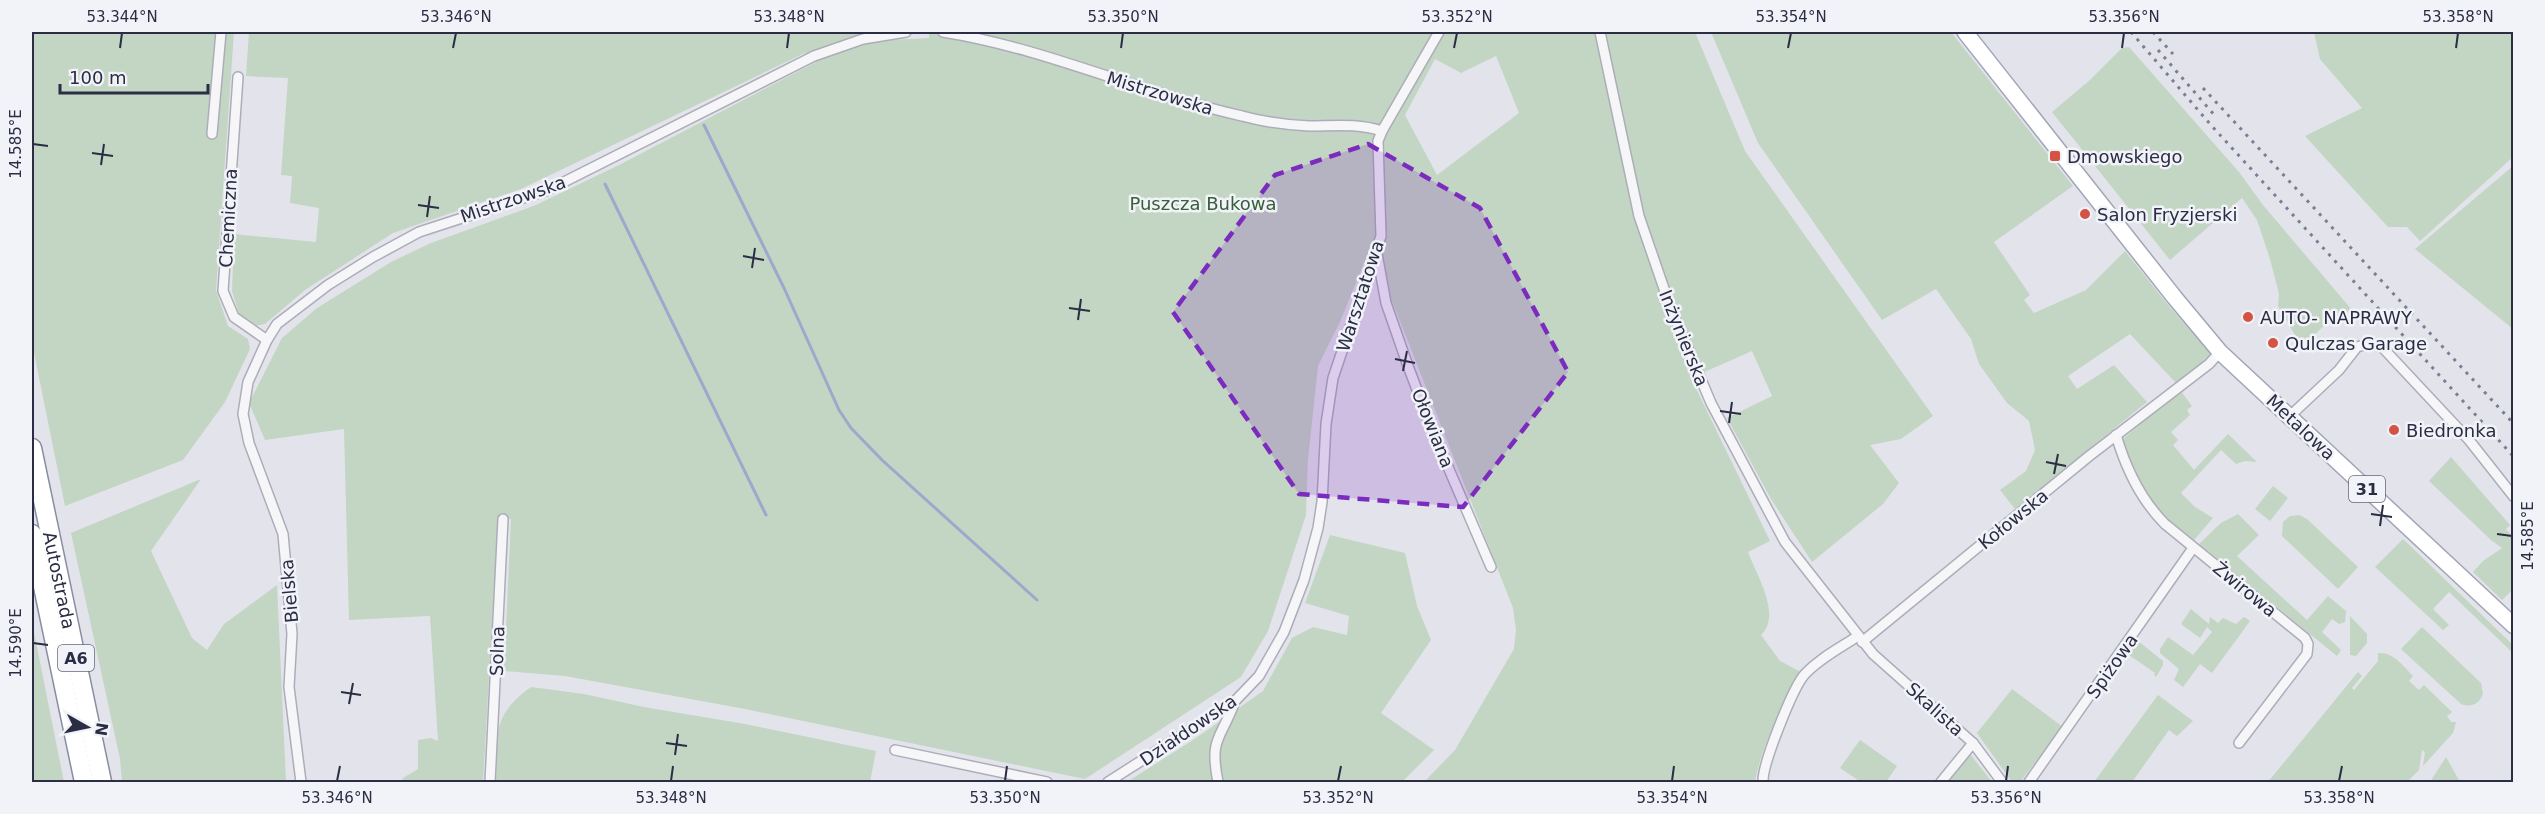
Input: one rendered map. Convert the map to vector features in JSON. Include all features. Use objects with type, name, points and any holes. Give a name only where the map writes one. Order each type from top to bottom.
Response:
[{"type":"highway","name":"Autostrada","points":[[32,448],[44,505],[38,535],[84,783]]},
{"type":"highway","name":"Autostrada","points":[[38,535],[102,783]]},
{"type":"main road","name":"31","points":[[1965,32],[2220,352]]},
{"type":"main road","name":"Metalowa","points":[[2220,352],[2514,626]]},
{"type":"street","points":[[212,134],[221,32]]},
{"type":"street","name":"Mistrzowska","points":[[243,405],[248,382],[267,340],[282,319],[366,261],[409,237],[464,216],[548,190],[814,56],[863,39],[906,32]]},
{"type":"street","name":"Mistrzowska","points":[[943,32],[1006,44],[1096,74],[1250,118],[1293,125],[1359,125],[1382,131]]},
{"type":"street","name":"Warsztatowa","points":[[1322,502],[1326,424],[1333,378],[1377,251],[1382,223],[1378,156],[1382,131],[1439,32]]},
{"type":"street","name":"Inżynierska","points":[[1600,32],[1639,216],[1670,306],[1690,355],[1714,409],[1785,542],[1860,639]]},
{"type":"street","name":"Chemiczna","points":[[238,77],[223,291],[234,317],[267,340]]},
{"type":"street","name":"Ołowiana","points":[[1377,251],[1386,303],[1408,366],[1433,432],[1491,567]]},
{"type":"street","points":[[2290,416],[2339,370],[2358,347],[2367,343],[2376,344],[2382,347],[2469,440],[2514,497]]},
{"type":"street","name":"Kołowska","points":[[1763,783],[1765,765],[1802,677],[1814,665],[1860,639],[2209,364],[2220,352]]},
{"type":"street","name":"Bielska","points":[[243,405],[246,432],[283,534],[292,634],[290,687],[301,783]]},
{"type":"street","name":"Żwirowa","points":[[2116,435],[2137,489],[2152,511],[2193,548],[2305,638],[2308,644],[2307,654],[2239,743]]},
{"type":"street","name":"Działdowska","points":[[1108,783],[1235,701],[1259,675],[1284,632],[1313,551],[1322,502]]},
{"type":"street","name":"Solna","points":[[490,783],[503,519]]},
{"type":"street","name":"Spiżowa","points":[[2029,783],[2193,548]]},
{"type":"street","name":"Skalista","points":[[1860,639],[1973,743],[2002,783]]},
{"type":"street","points":[[1218,783],[1213,753],[1235,701]]},
{"type":"street","points":[[1941,783],[1973,743]]},
{"type":"street","points":[[895,750],[1047,783]]},
{"type":"highlighted area","points":[[1368,144],[1480,208],[1568,372],[1463,507],[1299,494],[1173,312],[1275,175]]},
{"type":"green space","points":[[32,32],[234,32],[216,290],[228,326],[248,339],[250,349],[225,402],[183,460],[65,506],[32,343]]},
{"type":"green space","name":"Puszcza Bukowa","points":[[249,32],[872,32],[888,40],[929,38],[929,32],[1695,32],[1745,151],[1933,416],[1901,439],[1870,445],[1899,483],[1883,504],[1812,562],[1771,499],[1727,418],[1772,396],[1752,351],[1691,378],[1770,541],[1748,552],[1762,584],[1768,606],[1767,627],[1761,635],[1780,661],[1801,672],[1773,726],[1755,782],[1424,782],[1455,750],[1514,649],[1516,630],[1513,608],[1392,301],[1383,271],[1366,258],[1340,322],[1318,366],[1308,460],[1306,515],[1268,631],[1241,677],[1085,779],[745,709],[565,676],[504,671],[511,519],[498,517],[483,782],[402,782],[403,778],[418,769],[418,740],[431,738],[438,741],[430,616],[349,620],[344,429],[265,440],[249,403],[282,338],[317,308],[391,262],[431,243],[536,205],[621,164],[816,62],[805,53],[521,189],[393,233],[305,290],[265,324],[254,326],[240,317],[232,291],[234,234],[316,242],[319,208],[290,203],[292,176],[281,175],[288,78],[246,76]],"holes":[[[1496,56],[1519,113],[1437,175],[1405,115],[1435,59],[1461,73]]]},
{"type":"green space","points":[[1711,32],[1951,32],[2073,186],[1994,242],[2030,295],[2024,300],[2034,313],[2086,290],[2125,251],[2212,355],[2176,383],[2130,334],[2068,376],[2077,389],[2114,365],[2147,402],[2015,509],[2000,490],[2026,471],[2035,450],[2029,421],[2007,403],[1979,364],[1971,339],[1936,289],[1882,320],[1758,143]]},
{"type":"green space","points":[[2314,32],[2513,32],[2513,157],[2420,241],[2407,227],[2388,227],[2305,136],[2362,108],[2320,59]]},
{"type":"green space","points":[[2129,47],[2239,172],[2263,205],[2352,310],[2331,319],[2302,347],[2278,306],[2279,294],[2257,220],[2242,198],[2170,260],[2052,112],[2090,80],[2122,48]]},
{"type":"green space","points":[[2513,166],[2513,329],[2415,249]]},
{"type":"green space","points":[[2180,390],[2192,406],[2187,410],[2190,415],[2171,432],[2178,440],[2173,445],[2194,470],[2228,434],[2257,462],[2245,461],[2236,464],[2221,450],[2181,493],[2195,507],[2213,518],[2194,540],[2157,510],[2146,495],[2122,444],[2123,439]]},
{"type":"green space","points":[[2451,457],[2510,525],[2506,529],[2513,537],[2513,589],[2502,600],[2473,572],[2483,561],[2502,548],[2429,481]]},
{"type":"green space","points":[[201,479],[151,551],[192,638],[207,650],[224,624],[277,585],[286,782],[122,782],[120,759],[71,533]]},
{"type":"green space","points":[[2273,486],[2288,498],[2270,521],[2255,509]]},
{"type":"green space","points":[[2238,514],[2259,535],[2237,556],[2307,620],[2328,596],[2346,611],[2345,622],[2339,624],[2332,619],[2322,632],[2341,650],[2337,656],[2199,544],[2221,523]]},
{"type":"green space","points":[[2299,515],[2307,519],[2358,567],[2338,589],[2282,536],[2283,522],[2290,516]]},
{"type":"green space","points":[[1330,535],[1405,553],[1417,606],[1431,640],[1381,713],[1434,750],[1402,782],[1127,782],[1196,738],[1263,691],[1292,638],[1313,627],[1347,635],[1349,616],[1305,603]]},
{"type":"green space","points":[[2403,539],[2513,645],[2513,653],[2449,592],[2433,609],[2449,625],[2443,630],[2375,567]]},
{"type":"green space","points":[[2191,609],[2209,624],[2210,617],[2218,623],[2223,618],[2236,624],[2244,617],[2250,621],[2212,673],[2200,664],[2183,687],[2174,680],[2179,669],[2160,653],[2160,649],[2168,637],[2193,655],[2212,632],[2207,627],[2200,638],[2181,624]]},
{"type":"green space","points":[[2350,616],[2367,634],[2367,643],[2356,656],[2350,655]]},
{"type":"green space","points":[[32,622],[64,782],[32,782]]},
{"type":"green space","points":[[2422,627],[2481,683],[2483,694],[2477,703],[2468,706],[2461,704],[2401,649]]},
{"type":"green space","points":[[2138,641],[2163,661],[2156,677],[2155,673],[2129,655]]},
{"type":"green space","points":[[2378,653],[2384,653],[2398,660],[2413,676],[2409,681],[2419,690],[2424,685],[2452,712],[2447,716],[2451,722],[2456,722],[2453,733],[2423,766],[2425,752],[2422,750],[2419,770],[2407,782],[2268,782],[2358,672],[2362,676],[2352,688],[2354,690],[2378,661]]},
{"type":"green space","points":[[531,687],[584,694],[876,751],[870,782],[496,782],[497,740],[502,718],[518,698]]},
{"type":"green space","points":[[2012,689],[2063,727],[2020,782],[2012,782],[1977,733]]},
{"type":"green space","points":[[2158,695],[2193,721],[2177,736],[2169,730],[2132,782],[2094,782]]},
{"type":"green space","points":[[1860,740],[1897,766],[1886,782],[1861,782],[1840,768]]},
{"type":"green space","points":[[1970,754],[1992,782],[1946,782]]},
{"type":"green space","points":[[2446,757],[2460,782],[2430,782]]},
{"type":"waterway","points":[[704,125],[784,288],[839,410],[851,428],[882,460],[1037,600]]},
{"type":"waterway","points":[[605,184],[766,515]]},
{"type":"railway","points":[[2131,32],[2210,124],[2514,457]]},
{"type":"railway","points":[[2153,32],[2173,54]]},
{"type":"railway","points":[[2158,50],[2217,118]]},
{"type":"railway","points":[[2203,88],[2514,424]]},
{"type":"place","name":"Dmowskiego","points":[[2055,156]]},
{"type":"place","name":"Salon Fryzjerski","points":[[2085,214]]},
{"type":"place","name":"AUTO- NAPRAWY","points":[[2248,317]]},
{"type":"place","name":"Qulczas Garage","points":[[2273,343]]},
{"type":"place","name":"Biedronka","points":[[2394,430]]}]
